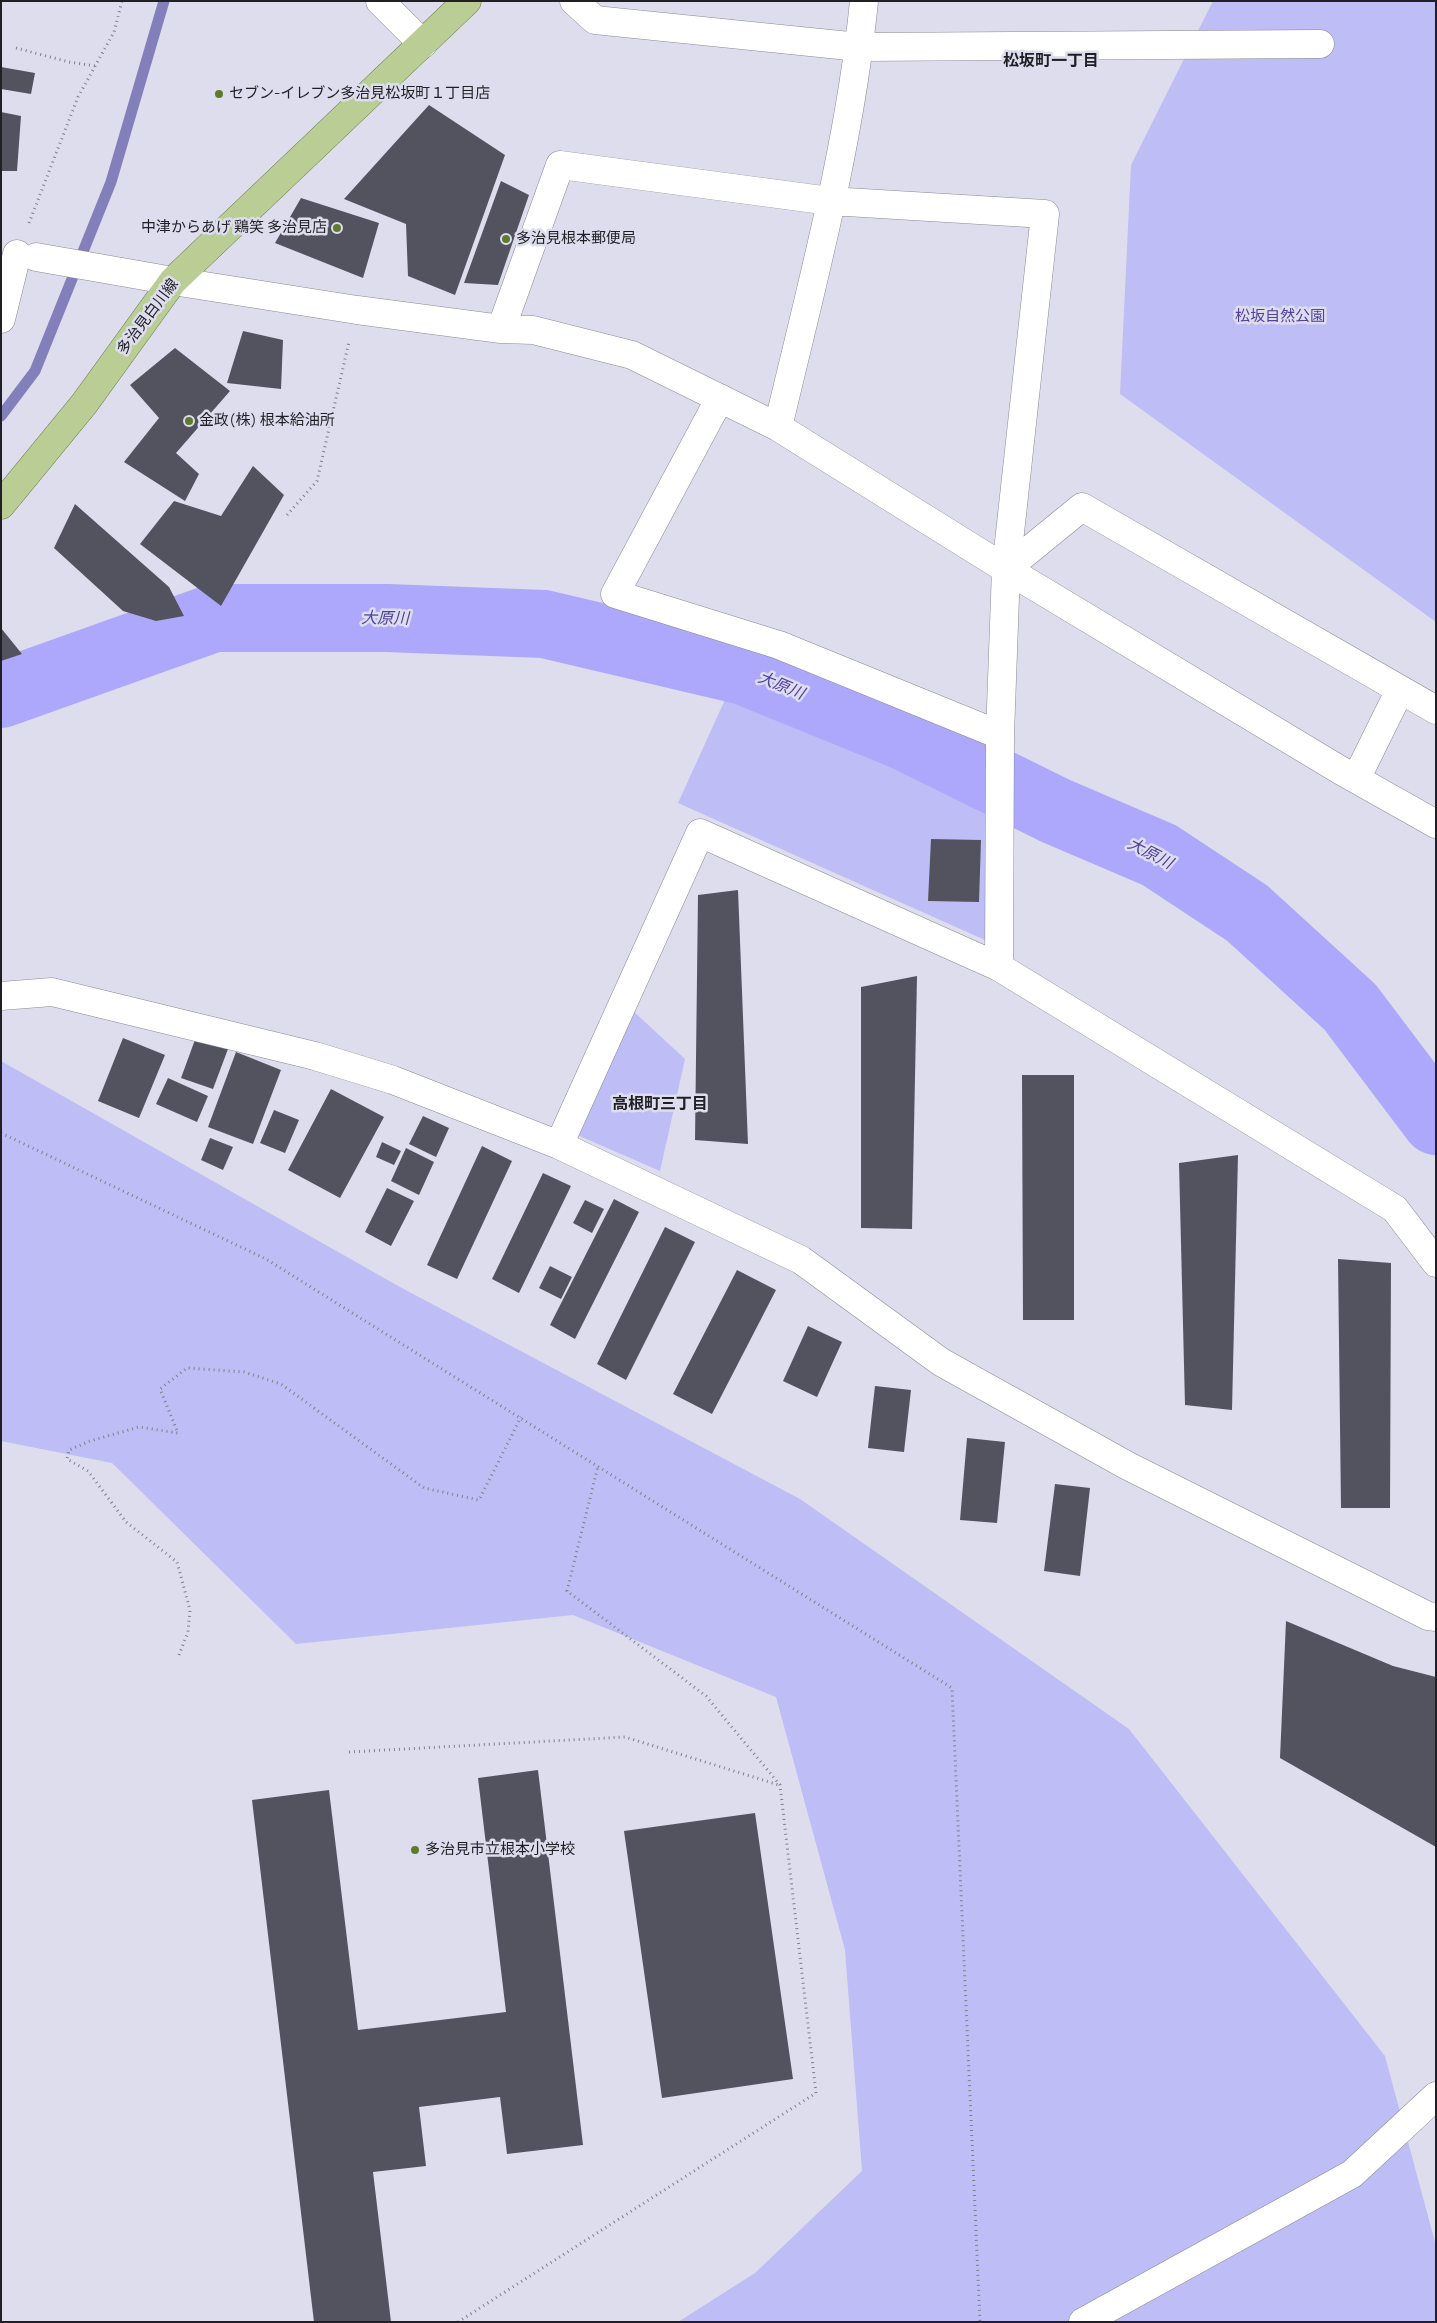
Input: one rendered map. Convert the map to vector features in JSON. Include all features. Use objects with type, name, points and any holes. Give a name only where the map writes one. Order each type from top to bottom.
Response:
[{"type":"main road","name":"多治見白川線","points":[[1,505],[84,404],[173,281],[467,1]]},
{"type":"street","points":[[380,1],[423,44]]},
{"type":"street","points":[[574,1],[594,20],[859,48],[1320,44]]},
{"type":"street","points":[[778,427],[830,201],[859,48],[864,1]]},
{"type":"street","points":[[501,329],[560,165],[830,201],[1045,214],[1006,570],[1000,735],[999,967]]},
{"type":"street","points":[[1,319],[18,254],[103,270],[357,310],[501,329],[533,330],[632,355],[778,427],[1006,570],[1356,779],[1436,824]]},
{"type":"street","points":[[720,398],[615,594],[779,645],[1000,735]]},
{"type":"street","points":[[1006,570],[1082,507],[1436,710]]},
{"type":"street","points":[[1356,779],[1400,690]]},
{"type":"street","points":[[559,1145],[700,833],[999,967],[1395,1209],[1436,1263]]},
{"type":"street","points":[[1,996],[52,992],[315,1056],[393,1080],[559,1145],[801,1260],[941,1362],[1128,1466],[1428,1616],[1436,1618]]},
{"type":"street","points":[[1083,2322],[1352,2174],[1436,2096]]},
{"type":"path","points":[[18,254],[78,96],[114,32],[122,1]]},
{"type":"path","points":[[16,48],[69,62],[95,66]]},
{"type":"path","points":[[287,515],[317,481],[357,310]]},
{"type":"path","points":[[1,1133],[266,1258],[952,1688],[980,2322]]},
{"type":"path","points":[[179,1655],[188,1632],[190,1610],[177,1562],[126,1522],[88,1471],[67,1459],[69,1450],[90,1441],[139,1427],[178,1433],[160,1389],[187,1368],[244,1372],[281,1384],[424,1488],[478,1500],[521,1418]]},
{"type":"path","points":[[458,2322],[816,2093],[780,1785],[706,1696],[567,1591],[598,1466]]},
{"type":"path","points":[[349,1752],[625,1737],[780,1785]]},
{"type":"green space","name":"松坂自然公園","points":[[1213,1],[1436,1],[1436,622],[1120,394],[1131,165]]},
{"type":"green space","points":[[728,693],[987,798],[985,940],[678,803]]},
{"type":"green space","points":[[632,1010],[685,1059],[660,1171],[575,1134]]},
{"type":"green space","points":[[1,1061],[400,1287],[800,1499],[1129,1729],[1385,2056],[1436,2246],[1436,2322],[678,2322],[755,2273],[862,2171],[845,1950],[776,1697],[573,1615],[296,1644],[112,1463],[1,1441]]},
{"type":"building","points":[[1,67],[35,73],[31,94],[1,89]]},
{"type":"building","points":[[429,105],[505,155],[455,295],[408,276],[406,224],[344,199]]},
{"type":"building","points":[[1,112],[21,116],[17,171],[1,171]]},
{"type":"building","points":[[501,181],[529,195],[498,285],[464,283]]},
{"type":"building","points":[[301,198],[379,223],[363,278],[275,243]]},
{"type":"building","points":[[243,331],[283,340],[281,389],[227,383]]},
{"type":"building","points":[[175,348],[230,391],[176,453],[199,474],[185,501],[124,462],[159,418],[130,385]]},
{"type":"building","points":[[253,466],[284,495],[221,606],[140,544],[174,501],[221,516]]},
{"type":"building","points":[[75,504],[169,587],[184,616],[156,621],[123,611],[54,548]]},
{"type":"building","points":[[1,628],[22,654],[1,661]]},
{"type":"building","points":[[931,839],[981,840],[979,902],[928,901]]},
{"type":"building","points":[[738,890],[748,1144],[695,1140],[698,895]]},
{"type":"building","points":[[917,976],[912,1229],[861,1228],[861,987]]},
{"type":"building","points":[[196,1037],[228,1049],[213,1089],[181,1078]]},
{"type":"building","points":[[123,1038],[165,1055],[139,1118],[98,1101]]},
{"type":"building","points":[[236,1052],[281,1070],[253,1144],[208,1127]]},
{"type":"building","points":[[1022,1075],[1074,1075],[1074,1320],[1023,1320]]},
{"type":"building","points":[[168,1078],[208,1096],[197,1122],[156,1104]]},
{"type":"building","points":[[331,1089],[384,1117],[340,1198],[288,1170]]},
{"type":"building","points":[[274,1110],[299,1120],[285,1153],[260,1143]]},
{"type":"building","points":[[423,1116],[449,1128],[436,1157],[409,1144]]},
{"type":"building","points":[[210,1138],[233,1147],[223,1170],[201,1160]]},
{"type":"building","points":[[382,1142],[401,1151],[394,1165],[376,1157]]},
{"type":"building","points":[[482,1146],[512,1161],[457,1279],[427,1265]]},
{"type":"building","points":[[406,1148],[434,1162],[419,1195],[391,1181]]},
{"type":"building","points":[[1238,1155],[1232,1410],[1185,1405],[1179,1163]]},
{"type":"building","points":[[543,1173],[571,1186],[519,1293],[492,1279]]},
{"type":"building","points":[[387,1188],[414,1201],[391,1246],[365,1232]]},
{"type":"building","points":[[614,1199],[639,1212],[575,1339],[550,1325]]},
{"type":"building","points":[[585,1200],[604,1209],[592,1233],[573,1223]]},
{"type":"building","points":[[665,1227],[695,1242],[626,1380],[597,1364]]},
{"type":"building","points":[[1338,1259],[1391,1263],[1390,1508],[1341,1508]]},
{"type":"building","points":[[550,1266],[572,1277],[561,1299],[539,1288]]},
{"type":"building","points":[[737,1270],[776,1290],[712,1414],[673,1394]]},
{"type":"building","points":[[808,1326],[842,1342],[817,1397],[783,1381]]},
{"type":"building","points":[[875,1386],[911,1390],[904,1452],[868,1448]]},
{"type":"building","points":[[967,1438],[1005,1442],[997,1523],[960,1520]]},
{"type":"building","points":[[1055,1484],[1090,1488],[1080,1576],[1044,1571]]},
{"type":"building","points":[[1286,1621],[1393,1666],[1436,1677],[1436,1847],[1280,1758]]},
{"type":"building","points":[[538,1770],[583,2145],[507,2154],[500,2097],[419,2107],[426,2166],[373,2172],[391,2322],[314,2322],[252,1800],[329,1790],[358,2030],[506,2012],[478,1778]]},
{"type":"building","points":[[755,1813],[793,2079],[662,2098],[624,1831]]},
{"type":"waterway","points":[[1,416],[35,371],[111,182],[164,1]]},
{"type":"waterway","name":"大原川","points":[[1,694],[214,618],[387,618],[544,624],[744,671],[904,736],[1056,811],[1159,855],[1247,913],[1350,1007],[1436,1121]]},
{"type":"place","name":"セブン-イレブン多治見松坂町１丁目店","points":[[219,94]]},
{"type":"place","name":"中津からあげ 鶏笑 多治見店","points":[[337,228]]},
{"type":"place","name":"多治見根本郵便局","points":[[506,239]]},
{"type":"place","name":"金政(株) 根本給油所","points":[[189,421]]},
{"type":"place","name":"多治見市立根本小学校","points":[[415,1850]]},
{"type":"district","name":"松坂町一丁目","points":[[1051,62]]},
{"type":"district","name":"高根町三丁目","points":[[660,1105]]}]
